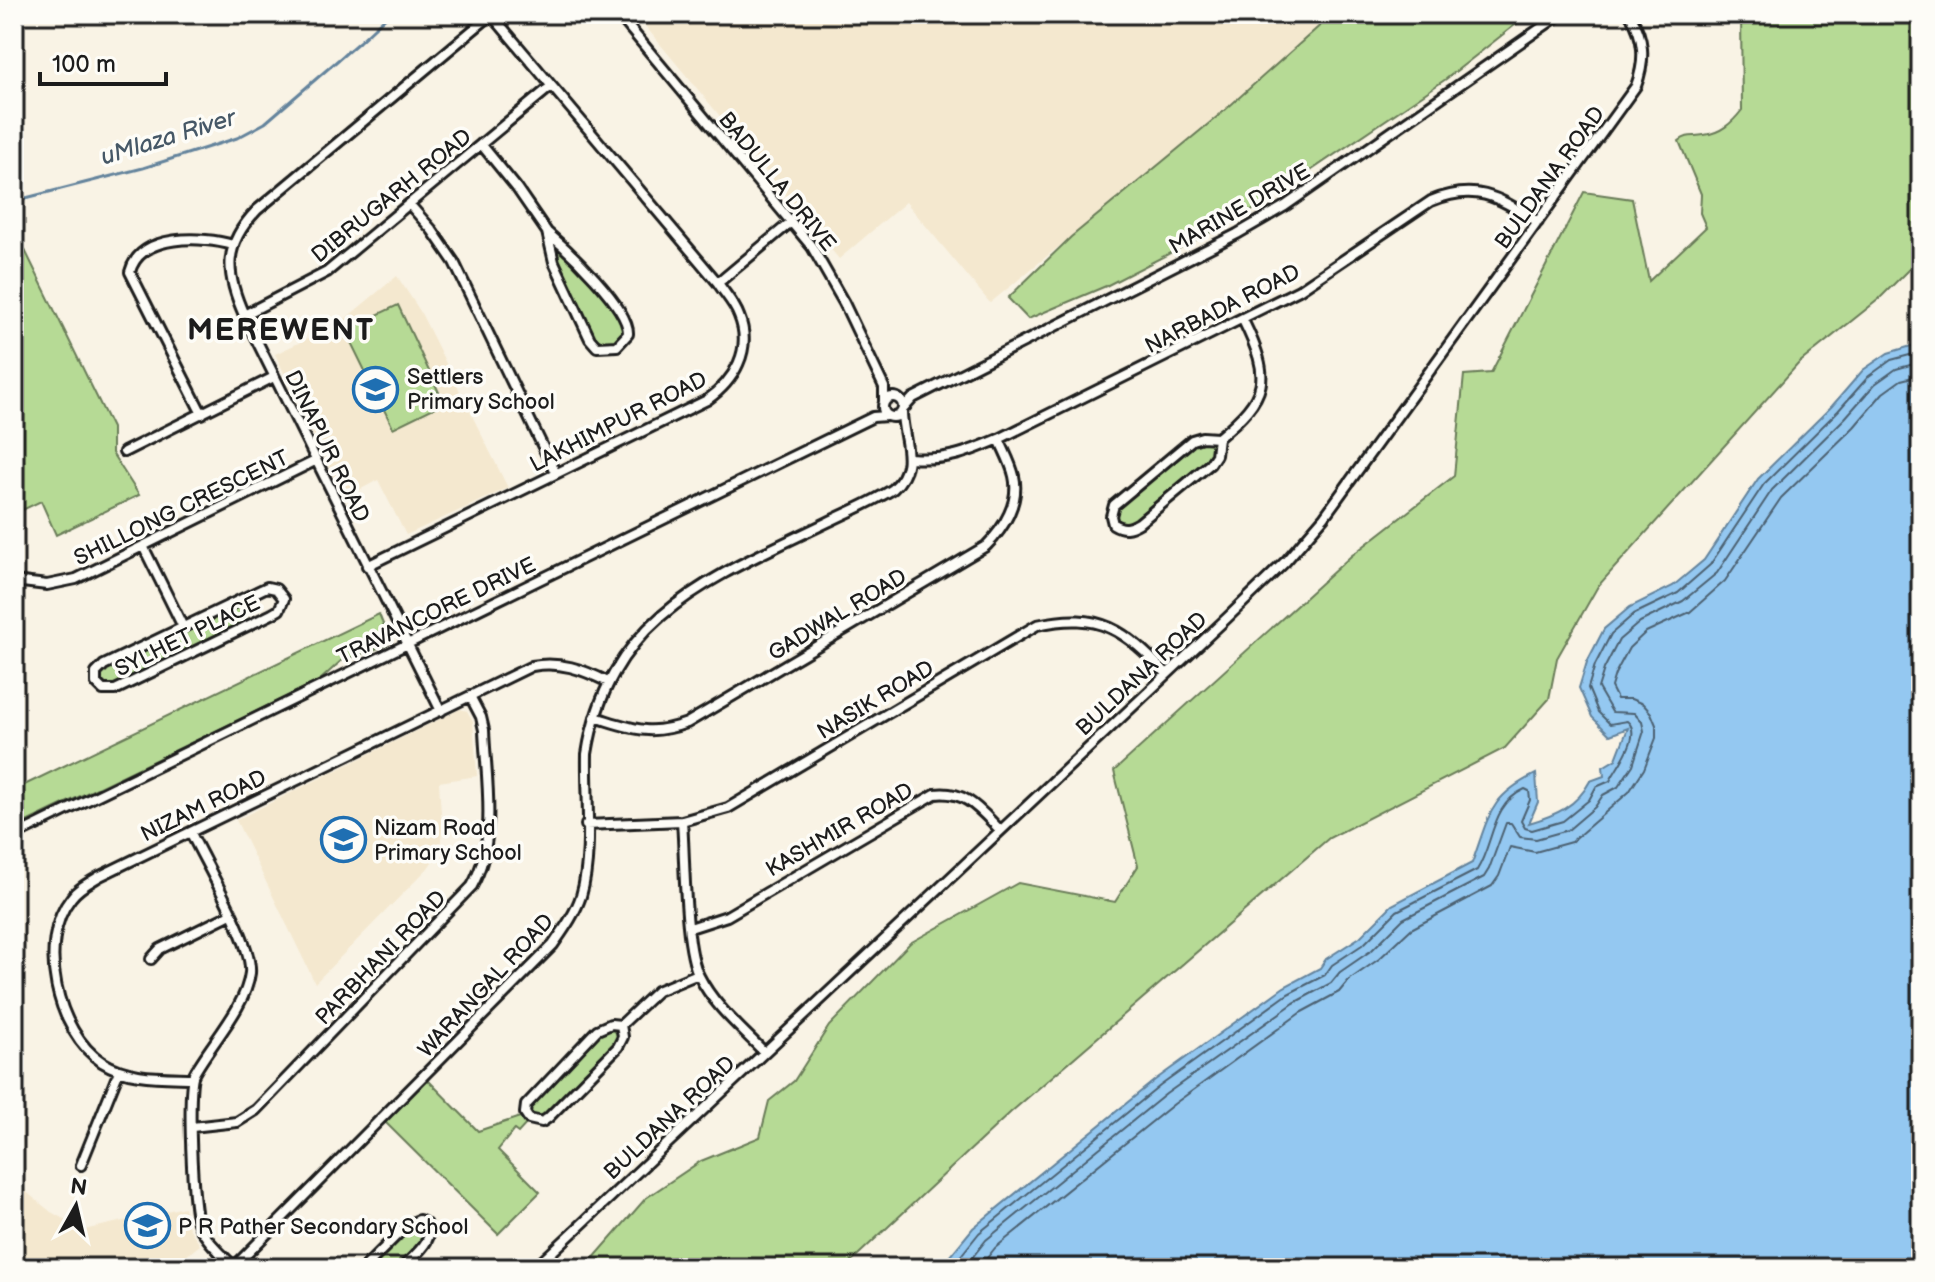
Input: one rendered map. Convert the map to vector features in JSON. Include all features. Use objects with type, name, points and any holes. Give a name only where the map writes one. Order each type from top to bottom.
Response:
[{"type":"street","points":[[202,414],[130,272],[134,261],[144,251],[166,243],[203,238],[233,245],[244,223],[257,210],[491,14]]},
{"type":"street","name":"LAKHIMPUR ROAD","points":[[367,566],[707,400],[728,382],[736,370],[744,341],[740,317],[718,283],[491,14]]},
{"type":"street","name":"BADULLA DRIVE","points":[[618,14],[791,222],[825,268],[884,387],[886,410]]},
{"type":"street","name":"MARINE DRIVE","points":[[903,410],[913,398],[1260,222],[1561,14]]},
{"type":"street","name":"BULDANA ROAD","points":[[535,1268],[1286,561],[1324,517],[1636,86],[1643,61],[1643,45],[1630,14]]},
{"type":"street","name":"DIBRUGARH ROAD","points":[[244,315],[327,272],[550,87]]},
{"type":"street","points":[[481,144],[547,232],[575,256],[627,320],[628,334],[617,346],[597,347],[590,339],[554,262],[547,232]]},
{"type":"street","name":"NARBADA ROAD","points":[[910,458],[943,459],[999,439],[1243,320],[1299,290],[1431,201],[1466,191],[1483,193],[1502,200],[1538,222]]},
{"type":"street","points":[[410,205],[454,262],[555,472]]},
{"type":"street","points":[[718,283],[791,222]]},
{"type":"street","name":"DINAPUR ROAD","points":[[233,245],[230,259],[232,289],[441,711]]},
{"type":"street","points":[[1218,438],[1192,440],[1114,505],[1113,524],[1128,529],[1139,523],[1210,464],[1216,455],[1218,438],[1254,405],[1261,382],[1261,361],[1243,320]]},
{"type":"street","points":[[124,452],[274,377]]},
{"type":"street","name":"BADULLA DRIVE","points":[[884,387],[897,398],[903,410]]},
{"type":"street","name":"MARINE DRIVE","points":[[886,410],[897,398],[913,398]]},
{"type":"street","points":[[886,410],[898,416],[903,410]]},
{"type":"street","points":[[886,410],[903,433]]},
{"type":"street","name":"TRAVANCORE DRIVE","points":[[14,836],[886,410]]},
{"type":"street","points":[[903,410],[903,433],[910,458]]},
{"type":"street","name":"GADWAL ROAD","points":[[595,717],[649,732],[687,723],[986,546],[1005,523],[1014,496],[1014,476],[999,439]]},
{"type":"street","name":"WARANGAL ROAD","points":[[234,1267],[553,945],[574,913],[581,897],[587,863],[587,754],[595,717],[608,682],[636,640],[682,599],[731,570],[882,496],[902,481],[910,458]]},
{"type":"street","name":"SHILLONG CRESCENT","points":[[14,581],[33,585],[61,584],[315,461]]},
{"type":"street","name":"SYLHET PLACE","points":[[143,546],[183,627]]},
{"type":"street","name":"SYLHET PLACE","points":[[272,587],[284,599],[279,610],[272,614],[115,690],[103,690],[96,683],[96,673],[100,668],[183,627],[258,589],[272,587]]},
{"type":"street","name":"NASIK ROAD","points":[[586,825],[682,821],[715,813],[739,802],[1037,625],[1074,619],[1109,627],[1130,638],[1167,674]]},
{"type":"street","name":"NIZAM ROAD","points":[[192,1078],[153,1077],[119,1071],[86,1050],[63,1008],[55,962],[57,925],[72,896],[84,885],[298,778],[532,666],[548,663],[576,668],[608,682]]},
{"type":"street","name":"PARBHANI ROAD","points":[[192,1127],[237,1122],[256,1110],[472,886],[484,861],[488,826],[484,730],[470,696]]},
{"type":"street","name":"KASHMIR ROAD","points":[[690,928],[727,916],[935,794],[946,792],[966,797],[1000,830]]},
{"type":"street","points":[[682,821],[690,928],[698,974],[721,1008],[764,1052]]},
{"type":"street","points":[[191,833],[248,954],[250,973],[242,998],[192,1078],[193,1204],[204,1235],[234,1267]]},
{"type":"street","points":[[151,959],[160,949],[231,914]]},
{"type":"street","points":[[621,1025],[623,1037],[618,1047],[548,1118],[542,1122],[529,1119],[525,1113],[526,1105],[597,1030],[611,1024],[621,1025],[657,991],[698,974]]},
{"type":"street","points":[[81,1165],[119,1071]]},
{"type":"street","points":[[364,1268],[407,1225],[419,1220],[424,1222],[429,1229],[428,1241],[402,1268]]},
{"type":"shaded area","points":[[635,14],[1333,14],[1224,111],[990,303],[906,202],[839,259]]},
{"type":"shaded area","name":"Settlers Primary School","points":[[397,276],[420,311],[508,488],[406,535],[378,480],[344,498],[275,354],[339,324]]},
{"type":"shaded area","name":"Nizam Road Primary School","points":[[460,709],[467,711],[473,721],[477,776],[439,782],[440,850],[428,868],[315,983],[236,820]]},
{"type":"shaded area","name":"P R Pather Secondary School","points":[[14,1182],[51,1212],[84,1230],[184,1207],[188,1226],[200,1245],[171,1268],[14,1268]]},
{"type":"green space","points":[[1333,14],[1529,14],[1446,79],[1250,212],[1106,286],[1028,319],[1008,298],[1071,237],[1224,111]]},
{"type":"green space","points":[[1741,14],[1921,14],[1921,257],[1879,299],[1799,363],[1598,586],[1557,658],[1549,699],[1505,748],[1329,838],[1011,1112],[844,1268],[585,1268],[646,1198],[701,1161],[760,1137],[769,1101],[794,1081],[829,1026],[910,943],[1018,883],[1115,902],[1138,866],[1114,771],[1351,556],[1454,476],[1464,375],[1491,373],[1584,192],[1632,199],[1649,281],[1706,227],[1700,213],[1701,194],[1679,141],[1721,130],[1742,110]]},
{"type":"green space","points":[[14,239],[22,244],[112,428],[112,453],[139,495],[56,535],[41,501],[14,514]]},
{"type":"green space","points":[[558,249],[568,254],[623,321],[625,332],[618,339],[607,343],[594,336],[555,256]]},
{"type":"green space","points":[[398,305],[444,403],[393,428],[345,330]]},
{"type":"green space","points":[[1197,441],[1211,441],[1214,444],[1212,459],[1129,527],[1114,521],[1115,508]]},
{"type":"green space","points":[[238,603],[248,623],[115,687],[106,688],[100,681],[103,671]]},
{"type":"green space","points":[[379,614],[389,639],[387,645],[341,661],[319,681],[14,828],[14,790]]},
{"type":"green space","points":[[608,1028],[620,1034],[619,1042],[542,1120],[529,1115],[529,1105],[596,1036]]},
{"type":"green space","points":[[427,1079],[478,1131],[523,1116],[528,1122],[518,1133],[514,1130],[498,1150],[540,1192],[498,1234],[385,1122]]},
{"type":"green space","points":[[417,1223],[426,1229],[425,1241],[398,1268],[367,1268],[403,1231]]},
{"type":"water","points":[[1921,343],[1921,1268],[940,1268],[973,1228],[1155,1080],[1284,987],[1320,968],[1326,959],[1360,937],[1392,905],[1472,863],[1492,810],[1508,791],[1536,774],[1538,802],[1529,823],[1565,808],[1579,797],[1590,781],[1604,776],[1603,767],[1616,759],[1628,728],[1610,735],[1592,717],[1579,688],[1587,662],[1604,629],[1630,607],[1673,586],[1704,560],[1758,479],[1832,406],[1863,370],[1888,353]]},
{"type":"waterway","name":"uMlaza River","points":[[14,201],[143,168],[237,138],[265,123],[389,14]]},
{"type":"place","name":"Settlers Primary School","points":[[376,389]]},
{"type":"place","name":"Nizam Road Primary School","points":[[343,840]]},
{"type":"place","name":"P R Pather Secondary School","points":[[147,1226]]},
{"type":"district","name":"MEREWENT","points":[[281,330]]}]
